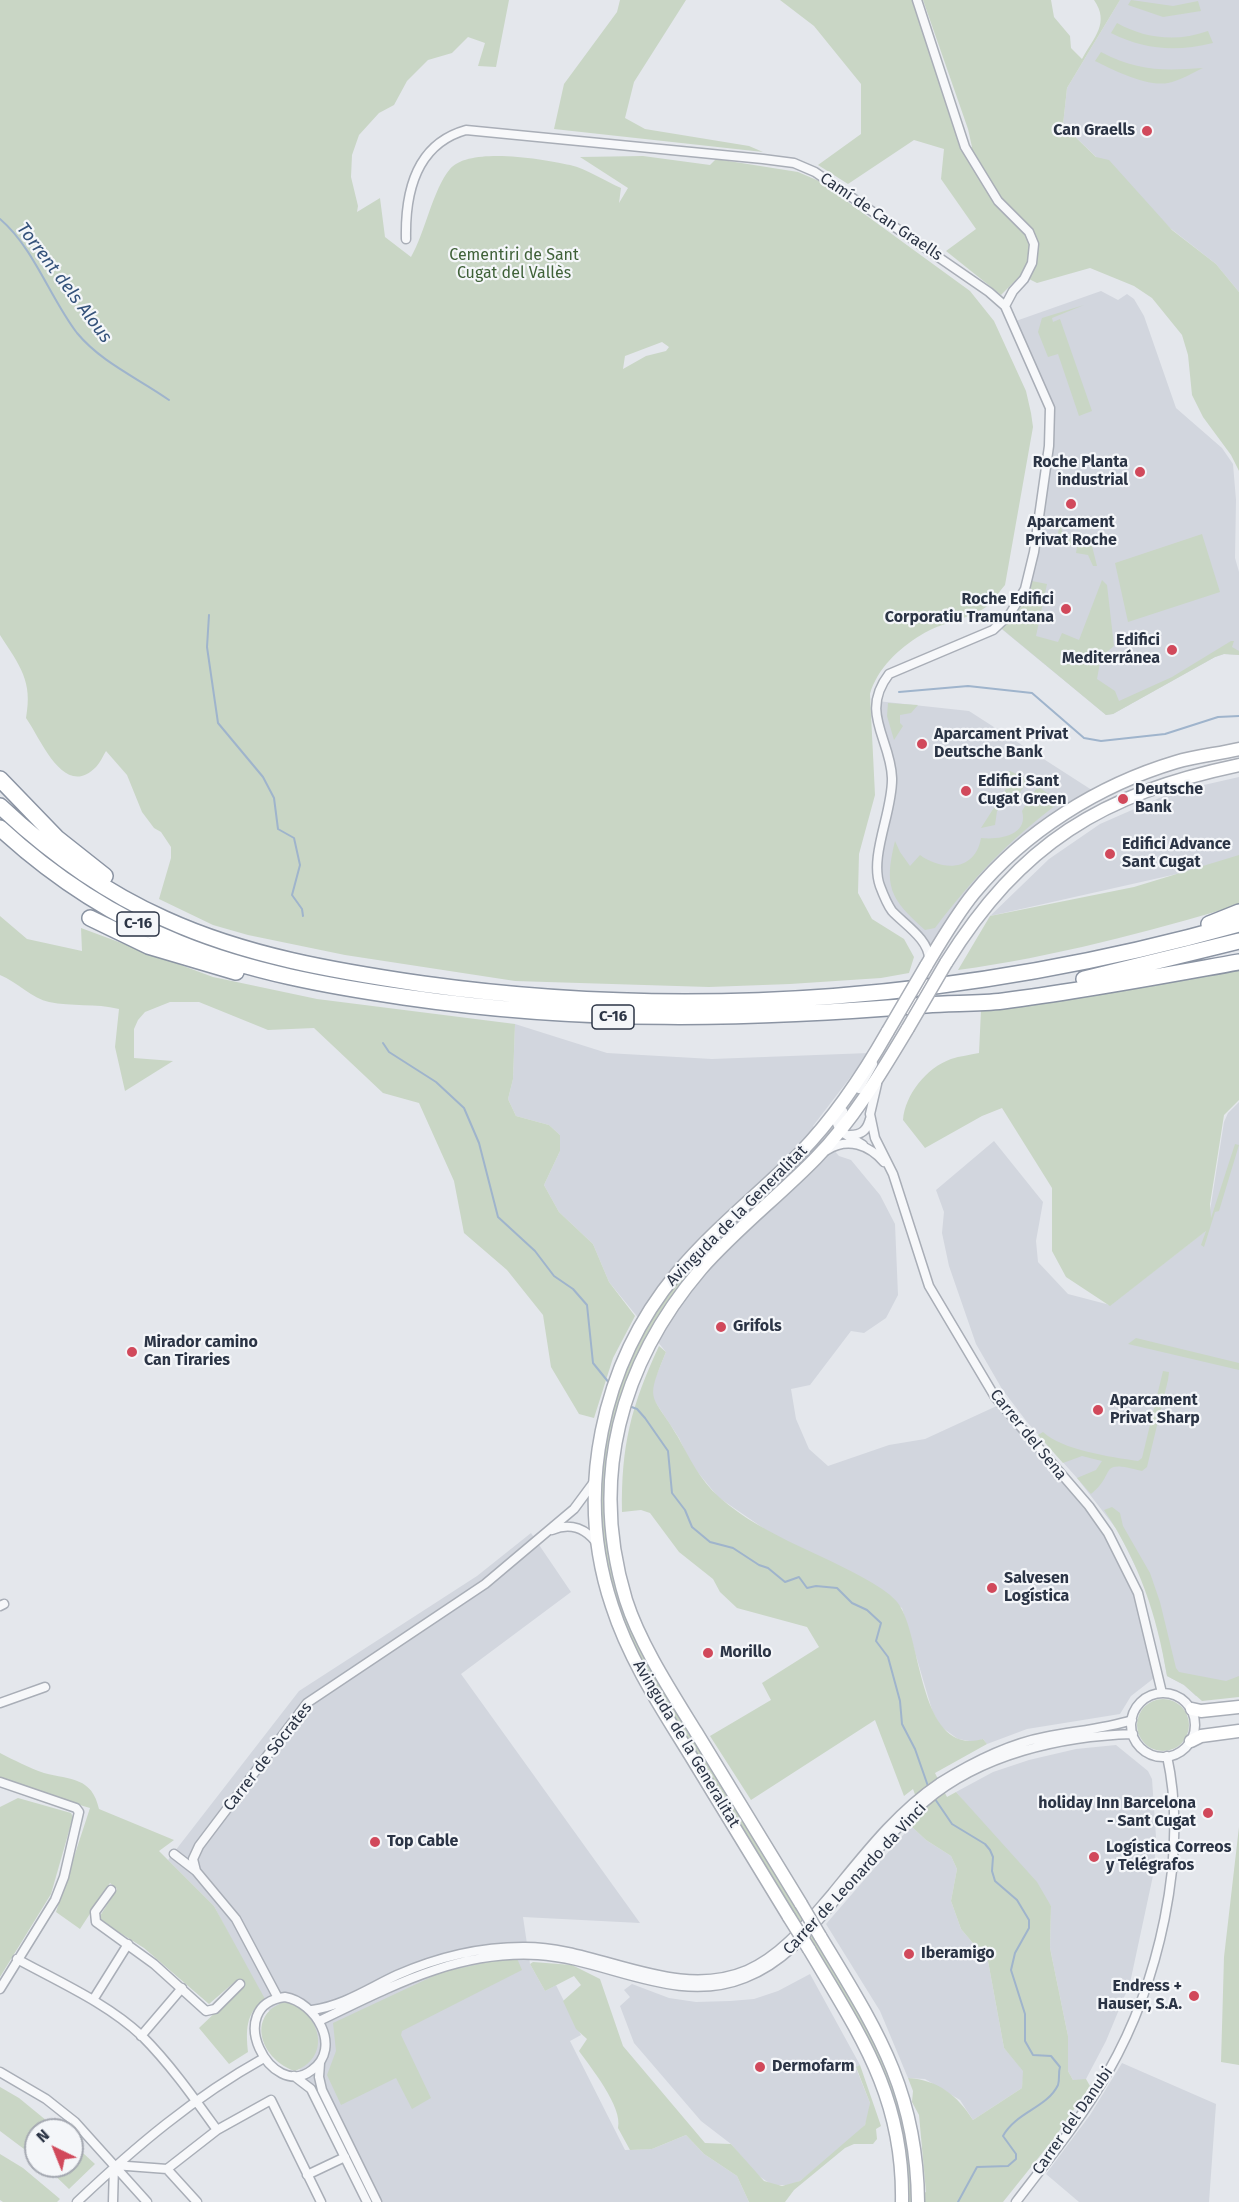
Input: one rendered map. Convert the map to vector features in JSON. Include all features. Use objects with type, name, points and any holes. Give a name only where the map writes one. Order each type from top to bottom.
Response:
[{"type":"highway","points":[[0,779],[50,831],[92,868],[201,933]]},
{"type":"highway","name":"C-16","points":[[0,806],[49,849],[85,875],[143,909],[201,933],[270,956],[385,978],[510,994],[673,1003],[781,1000],[896,991],[1029,973],[1162,944],[1239,924]]},
{"type":"highway","name":"C-16","points":[[0,828],[62,878],[134,922],[209,954],[298,978],[441,1002],[600,1016],[778,1017],[930,1004],[1087,978],[1239,941]]},
{"type":"highway","points":[[1162,944],[1239,912]]},
{"type":"highway","points":[[90,918],[148,946],[201,964],[267,979],[298,978]]},
{"type":"highway","points":[[930,1004],[999,1001],[1239,962]]},
{"type":"street","points":[[917,0],[965,147],[998,201],[1029,232],[1034,244],[1028,271],[1005,306],[1050,408],[1049,446],[1034,552],[1024,590],[1010,614],[993,630],[889,674],[879,690],[876,707],[877,724],[892,776],[890,810],[877,862],[879,884],[890,908],[925,944],[928,963]]},
{"type":"street","name":"Camí de Can Graells","points":[[406,239],[405,212],[410,187],[418,166],[450,135],[466,130],[763,159],[794,163],[822,176],[989,292],[1005,306]]},
{"type":"street","name":"Avinguda de la Generalitat","points":[[902,2199],[902,2160],[896,2130],[882,2080],[861,2037],[648,1685],[612,1607],[599,1548],[595,1517],[595,1481],[600,1441],[619,1372],[637,1330],[678,1271],[828,1122],[875,1054],[944,938],[990,875],[1013,853],[1062,815],[1107,788],[1177,762],[1239,749]]},
{"type":"street","name":"Avinguda de la Generalitat","points":[[918,2197],[917,2155],[912,2124],[896,2073],[875,2030],[677,1701],[627,1602],[615,1554],[610,1497],[620,1421],[630,1385],[650,1341],[675,1300],[704,1266],[845,1133],[946,963],[980,913],[1002,887],[1049,844],[1088,817],[1159,784],[1239,765]]},
{"type":"street","points":[[925,944],[930,945],[944,938]]},
{"type":"street","name":"Carrer del Sena","points":[[845,1133],[858,1135],[864,1131],[876,1086],[897,1047]]},
{"type":"street","points":[[845,1133],[836,1121],[870,1074],[875,1054]]},
{"type":"street","name":"Carrer del Sena","points":[[870,1114],[874,1138],[893,1174],[931,1290],[995,1397],[1089,1506],[1121,1555],[1138,1593],[1162,1693]]},
{"type":"street","name":"Carrer del Sena","points":[[845,1133],[878,1155],[893,1174]]},
{"type":"street","points":[[817,1158],[841,1144],[863,1145]]},
{"type":"street","name":"Carrer de Sòcrates","points":[[196,1871],[194,1859],[200,1846],[307,1703],[462,1601],[549,1532],[581,1502],[595,1481]]},
{"type":"street","points":[[549,1532],[574,1527],[587,1533],[599,1548]]},
{"type":"street","points":[[0,1703],[45,1687]]},
{"type":"street","points":[[1239,1707],[1201,1711],[1192,1709],[1177,1696],[1162,1693],[1142,1701],[1132,1720],[1133,1734],[1142,1749],[1158,1756],[1179,1753],[1191,1741],[1201,1736],[1239,1731]]},
{"type":"street","points":[[1191,1741],[1196,1725],[1192,1709]]},
{"type":"street","points":[[941,1786],[981,1760],[1019,1745],[1043,1737],[1114,1726],[1132,1720]]},
{"type":"street","points":[[941,1786],[1008,1756],[1088,1736],[1133,1734]]},
{"type":"street","name":"Carrer del Danubi","points":[[1016,2202],[1077,2120],[1108,2072],[1131,2027],[1148,1982],[1161,1936],[1171,1875],[1173,1824],[1167,1756]]},
{"type":"street","points":[[0,1782],[76,1808],[87,1814]]},
{"type":"street","name":"Carrer de Leonardo da Vinci","points":[[312,2010],[334,2006],[429,1962],[475,1950],[501,1947],[526,1947],[570,1952],[653,1973],[692,1980],[728,1976],[745,1971],[762,1963],[790,1941],[876,1842],[941,1786]]},
{"type":"street","name":"Carrer de Leonardo da Vinci","points":[[319,2021],[434,1969],[476,1958],[513,1954],[567,1959],[679,1986],[715,1986],[743,1979],[771,1966],[794,1948],[916,1807]]},
{"type":"street","points":[[0,1989],[48,1912],[60,1888],[78,1819],[79,1812],[76,1808]]},
{"type":"street","points":[[174,1854],[196,1871],[236,1919],[278,1998]]},
{"type":"street","points":[[111,1890],[93,1917],[210,2012],[240,1984]]},
{"type":"street","points":[[93,2000],[128,1944]]},
{"type":"street","points":[[17,1959],[93,2000],[141,2036],[196,2100],[217,2130]]},
{"type":"street","points":[[141,2036],[182,1988]]},
{"type":"street","points":[[367,2202],[311,2089],[294,2076],[279,2072],[264,2058],[255,2037],[255,2025],[262,2007],[278,1998],[295,1999],[312,2010],[319,2021],[325,2044],[319,2078],[322,2090],[377,2202]]},
{"type":"street","points":[[77,2202],[114,2165],[196,2100],[264,2058]]},
{"type":"street","points":[[294,2076],[309,2073],[321,2061]]},
{"type":"street","points":[[0,2072],[46,2099],[75,2122],[147,2202]]},
{"type":"street","points":[[114,2165],[167,2169],[217,2130],[271,2100],[321,2202]]},
{"type":"street","points":[[307,2175],[345,2157]]},
{"type":"street","points":[[114,2165],[114,2202]]},
{"type":"street","points":[[167,2169],[197,2202]]},
{"type":"shaded area","points":[[1120,0],[1239,0],[1239,292],[1216,264],[1170,228],[1063,125],[1067,88]]},
{"type":"shaded area","points":[[1101,291],[1118,300],[1127,294],[1134,299],[1144,316],[1176,408],[1222,448],[1233,464],[1236,500],[1235,558],[1239,572],[1239,655],[1224,654],[1215,657],[1113,714],[1106,715],[998,626],[1025,589],[1034,552],[1050,407],[1013,322]]},
{"type":"shaded area","points":[[877,701],[969,711],[1098,794],[1013,853],[938,942],[930,945],[925,944],[890,908],[877,862],[892,790]]},
{"type":"shaded area","points":[[1239,777],[1239,860],[990,916],[1049,859],[1100,824],[1173,792]]},
{"type":"shaded area","points":[[515,1024],[607,1053],[712,1059],[869,1053],[813,1126],[839,1156],[851,1160],[880,1195],[895,1224],[898,1295],[886,1318],[864,1333],[851,1331],[810,1385],[791,1389],[796,1419],[809,1449],[828,1466],[889,1445],[925,1439],[1001,1404],[1089,1506],[1138,1593],[1158,1675],[1131,1696],[1120,1714],[1027,1729],[987,1744],[983,1739],[975,1742],[958,1739],[940,1726],[932,1710],[902,1608],[766,1530],[718,1497],[691,1464],[679,1438],[652,1397],[652,1386],[666,1352],[609,1282],[593,1244],[559,1212],[544,1185],[560,1151],[560,1135],[549,1125],[516,1116],[508,1099],[513,1079]]},
{"type":"shaded area","points":[[1239,1102],[1239,1692],[1196,1696],[1184,1685],[1167,1676],[1158,1625],[1146,1588],[1118,1531],[1077,1478],[1027,1422],[1002,1389],[976,1344],[949,1266],[942,1233],[944,1212],[936,1190],[994,1141],[1043,1202],[1036,1241],[1038,1262],[1068,1294],[1110,1305],[1207,1230],[1224,1122],[1228,1113]]},
{"type":"shaded area","points":[[531,1533],[571,1592],[461,1674],[640,1923],[523,1917],[530,1964],[545,1991],[556,1985],[581,2035],[570,2041],[625,2150],[652,2149],[686,2135],[704,2154],[737,2176],[749,2202],[369,2202],[214,1906],[168,1860],[299,1691],[477,1576]]},
{"type":"shaded area","points":[[1116,1745],[1148,1771],[1152,1779],[1156,1837],[1154,1871],[1130,1983],[1106,2041],[1086,2079],[1080,2082],[1073,2080],[1068,2071],[1068,2036],[1050,1948],[1051,1906],[956,1792],[993,1772],[1029,1760],[1076,1749]]},
{"type":"shaded area","points":[[911,1826],[926,1840],[951,1856],[957,1869],[951,1901],[961,1929],[988,1961],[1004,2048],[1024,2071],[1022,2088],[973,2120],[960,2100],[925,2079],[908,2078],[880,2011],[826,1924]]},
{"type":"shaded area","points":[[810,1974],[860,2065],[856,2068],[870,2103],[869,2113],[865,2125],[856,2136],[800,2181],[790,2185],[772,2185],[756,2174],[731,2144],[701,2121],[634,2043],[620,2006],[630,1997],[624,1990],[632,1984],[669,1998],[696,2002],[730,2001],[754,1999],[778,1991]]},
{"type":"shaded area","points":[[1122,2063],[1216,2104],[1209,2202],[1079,2202],[1046,2174],[1090,2115]]},
{"type":"green space","name":"Cementiri de Sant Cugat del Vallès","points":[[0,0],[509,0],[496,67],[478,66],[485,43],[468,37],[452,53],[428,60],[407,81],[394,105],[379,113],[359,135],[352,155],[351,177],[358,206],[357,212],[380,198],[385,237],[411,257],[444,178],[450,169],[460,162],[473,158],[507,156],[576,167],[621,188],[619,203],[628,188],[580,157],[643,156],[710,165],[716,159],[798,172],[819,181],[970,291],[994,321],[1026,391],[1031,413],[1033,427],[1005,585],[986,607],[978,612],[937,627],[905,646],[883,668],[870,694],[875,795],[859,854],[858,893],[872,919],[904,939],[914,957],[909,973],[881,978],[709,987],[515,981],[345,955],[248,935],[213,925],[159,899],[171,858],[171,847],[161,832],[154,828],[142,812],[127,775],[106,751],[96,767],[84,775],[74,776],[64,772],[46,751],[26,718],[28,694],[23,674],[0,635]],"holes":[[[662,342],[669,347],[666,351],[646,356],[623,369],[625,356]]]},
{"type":"green space","points":[[620,0],[686,0],[634,82],[625,118],[645,129],[749,146],[763,152],[554,129],[564,84],[617,12]]},
{"type":"green space","points":[[780,0],[913,0],[961,151],[972,147],[968,129],[923,0],[1051,0],[1054,17],[1070,36],[1071,48],[1082,59],[1100,23],[1099,8],[1094,0],[1120,0],[1067,88],[1063,125],[1096,157],[1109,160],[1172,230],[1216,264],[1239,292],[1239,471],[1231,455],[1203,417],[1192,395],[1188,355],[1182,335],[1152,298],[1134,286],[1090,268],[1037,283],[1021,275],[1001,295],[946,251],[976,229],[941,179],[944,149],[914,140],[848,184],[818,165],[861,134],[861,84],[814,26]]},
{"type":"green space","points":[[1131,0],[1173,6],[1198,1],[1201,11],[1163,17],[1128,5]]},
{"type":"green space","points":[[1117,23],[1139,33],[1173,38],[1208,31],[1213,43],[1186,48],[1148,46],[1111,33]]},
{"type":"green space","points":[[1101,52],[1126,63],[1150,68],[1203,68],[1172,82],[1150,83],[1130,77],[1095,61]]},
{"type":"green space","points":[[1084,305],[1052,318],[1053,322],[1060,319],[1092,411],[1079,416],[1058,354],[1048,357],[1038,332],[1042,318]]},
{"type":"green space","points":[[1060,523],[1064,539],[1070,537],[1078,542],[1090,538],[1097,566],[1093,566],[1088,555],[1076,553],[1077,547],[1056,543]]},
{"type":"green space","points":[[1202,534],[1220,592],[1128,622],[1115,563]]},
{"type":"green space","points":[[1102,580],[1107,585],[1114,646],[1101,657],[1097,679],[1115,691],[1119,701],[1172,677],[1231,641],[1234,641],[1232,647],[1239,651],[1239,655],[1224,654],[1215,657],[1113,714],[1106,715],[1001,628],[1020,608],[1032,581],[1047,584],[1036,636],[1058,642],[1062,633],[1079,640]]},
{"type":"green space","points":[[888,703],[918,705],[911,713],[900,715],[900,723],[903,726],[894,740],[887,716]]},
{"type":"green space","points":[[1010,771],[1025,778],[1027,782],[1013,803],[1002,806],[997,811],[995,825],[981,828],[1013,778],[1006,773]]},
{"type":"green space","points":[[1040,788],[1060,802],[993,860],[935,928],[925,930],[904,909],[892,890],[890,869],[895,841],[910,866],[920,855],[947,866],[965,863],[978,849],[981,838],[1004,837],[1017,831],[1023,819],[1022,811],[1036,789]]},
{"type":"green space","points":[[1239,855],[1239,905],[1100,943],[994,965],[958,970],[990,916],[1134,887]]},
{"type":"green space","points":[[0,916],[27,939],[82,951],[81,928],[213,977],[317,999],[515,1024],[513,1079],[508,1099],[516,1116],[549,1125],[560,1135],[560,1151],[544,1185],[559,1212],[593,1244],[609,1282],[635,1316],[613,1358],[594,1418],[579,1414],[551,1367],[543,1315],[507,1270],[464,1233],[454,1181],[419,1103],[383,1093],[314,1028],[268,1030],[199,1002],[170,1002],[145,1012],[138,1020],[134,1029],[134,1058],[173,1061],[125,1091],[115,1047],[119,1009],[49,1002],[37,998],[0,975]]},
{"type":"green space","points":[[1239,970],[1239,1100],[1224,1115],[1210,1204],[1211,1218],[1235,1144],[1239,1145],[1219,1211],[1215,1212],[1204,1247],[1201,1245],[1206,1231],[1110,1306],[1066,1277],[1052,1251],[1052,1188],[1002,1108],[982,1116],[925,1148],[903,1120],[912,1092],[925,1076],[951,1059],[979,1053],[981,1010]]},
{"type":"green space","points":[[799,1159],[804,1163],[677,1291],[654,1323],[627,1382],[615,1417],[610,1447],[624,1605],[883,2055],[907,2130],[913,2199],[926,2192],[919,2115],[912,2102],[913,2091],[908,2078],[929,2082],[946,2090],[973,2120],[1022,2088],[1023,2071],[1004,2048],[988,1961],[961,1929],[951,1901],[957,1869],[951,1856],[926,1840],[911,1826],[922,1814],[913,1789],[904,1796],[875,1720],[751,1800],[710,1736],[771,1700],[762,1683],[819,1647],[807,1627],[737,1608],[720,1592],[713,1579],[679,1552],[650,1513],[641,1510],[622,1512],[623,1467],[630,1427],[641,1388],[659,1346],[666,1352],[655,1381],[654,1398],[706,1484],[737,1512],[778,1536],[862,1577],[893,1597],[901,1608],[908,1625],[926,1694],[935,1715],[947,1731],[962,1740],[983,1739],[987,1744],[935,1773],[947,1797],[956,1792],[1037,1882],[1051,1906],[1050,1948],[1068,2036],[1068,2071],[1073,2080],[1086,2079],[1090,2086],[1055,2137],[1003,2202],[906,2202],[896,2110],[877,2055],[656,1689],[622,1619],[613,1594],[604,1552],[600,1510],[602,1468],[608,1426],[620,1385],[636,1346],[657,1309],[696,1259]]},
{"type":"green space","points":[[1136,1338],[1239,1363],[1239,1370],[1128,1344]]},
{"type":"green space","points":[[1163,1371],[1169,1372],[1168,1380],[1147,1467],[1142,1471],[1113,1467],[1091,1494],[1077,1478],[1096,1470],[1102,1461],[1082,1456],[1063,1463],[1038,1435],[1043,1432],[1062,1444],[1074,1448],[1138,1461],[1142,1458]]},
{"type":"green space","points":[[1112,1507],[1120,1513],[1123,1526],[1150,1573],[1160,1602],[1176,1668],[1179,1672],[1226,1681],[1239,1676],[1239,1697],[1202,1701],[1184,1685],[1167,1676],[1158,1632],[1145,1590],[1127,1549],[1104,1510]]},
{"type":"green space","points":[[1163,1699],[1173,1701],[1181,1707],[1187,1715],[1189,1725],[1187,1735],[1181,1743],[1173,1749],[1163,1751],[1153,1749],[1145,1743],[1139,1735],[1137,1725],[1139,1715],[1145,1707],[1153,1701]]},
{"type":"green space","points":[[0,1753],[38,1771],[86,1785],[96,1799],[99,1809],[174,1840],[159,1851],[214,1906],[265,1999],[258,2004],[250,2016],[247,2030],[248,2052],[229,2064],[199,2028],[243,1986],[238,1979],[209,2004],[144,1948],[98,1919],[117,1889],[110,1883],[80,1929],[56,1912],[90,1808],[25,1789],[0,1777]]},
{"type":"green space","points":[[18,1798],[71,1813],[73,1817],[51,1894],[0,1977],[0,1807]]},
{"type":"green space","points":[[1239,1827],[1239,2065],[1221,2062],[1224,1957]]},
{"type":"green space","points":[[516,1956],[522,1970],[402,2031],[401,2035],[431,2098],[412,2109],[396,2078],[341,2105],[327,2075],[336,2051],[333,2023],[442,1972]]},
{"type":"green space","points":[[533,1962],[572,1965],[600,1979],[623,2046],[705,2143],[731,2144],[764,2181],[782,2186],[800,2181],[865,2125],[870,2103],[856,2067],[860,2065],[881,2126],[876,2129],[877,2139],[873,2144],[854,2144],[845,2148],[794,2190],[785,2202],[749,2202],[737,2176],[704,2154],[686,2135],[652,2149],[630,2150],[618,2128],[616,2110],[611,2099],[579,2051],[587,2039],[576,2029],[563,2001],[581,1985],[574,1976],[545,1991],[530,1964]]},
{"type":"green space","points":[[284,2002],[306,2013],[317,2033],[318,2044],[315,2055],[307,2064],[295,2071],[274,2058],[262,2038],[261,2028],[264,2018],[272,2009]]},
{"type":"green space","points":[[0,2087],[19,2098],[43,2118],[24,2118],[24,2149],[0,2131]]},
{"type":"green space","points":[[0,2154],[24,2169],[24,2178],[35,2178],[60,2199],[57,2202],[3,2202],[0,2200]]},
{"type":"green space","points":[[84,2154],[95,2164],[84,2175]]},
{"type":"green space","points":[[58,2178],[80,2178],[69,2189]]},
{"type":"waterway","name":"Torrent dels Alous","points":[[0,219],[23,244],[67,319],[87,344],[109,362],[169,400]]},
{"type":"waterway","name":"Torrent dels Alous","points":[[209,615],[207,647],[218,723],[263,777],[274,798],[278,829],[294,838],[300,865],[292,895],[302,909],[303,916]]},
{"type":"waterway","points":[[899,692],[968,686],[1032,693],[1084,738],[1101,741],[1165,734],[1218,717],[1239,716]]},
{"type":"waterway","name":"Torrent dels Alous","points":[[383,1043],[389,1052],[436,1082],[464,1108],[479,1143],[498,1217],[535,1251],[554,1276],[573,1289],[587,1305],[593,1363],[610,1384]]},
{"type":"waterway","name":"Torrent dels Alous","points":[[629,1406],[637,1409],[645,1418],[668,1451],[672,1493],[685,1510],[692,1527],[710,1542],[733,1548],[759,1565],[768,1568],[785,1582],[799,1577],[807,1588],[816,1586],[837,1588],[852,1603],[867,1610],[881,1623],[876,1641],[888,1657],[900,1701],[902,1724],[915,1749],[929,1789]]},
{"type":"waterway","name":"Torrent dels Alous","points":[[935,1799],[952,1824],[985,1844],[990,1850],[993,1857],[992,1871],[995,1881],[1017,1900],[1029,1920],[1029,1928],[1015,1953],[1011,1970],[1025,2014],[1025,2041],[1033,2055],[1051,2056],[1060,2067],[1058,2085],[1053,2093],[1016,2121],[1003,2136],[1016,2154],[1016,2159],[1008,2166],[977,2167],[958,2202]]},
{"type":"place","name":"Can Graells","points":[[1147,131]]},
{"type":"place","name":"Roche Planta industrial","points":[[1140,472]]},
{"type":"place","name":"Aparcament Privat Roche","points":[[1071,504]]},
{"type":"place","name":"Roche Edifici Corporatiu Tramuntana","points":[[1066,609]]},
{"type":"place","name":"Edifici Mediterránea","points":[[1172,650]]},
{"type":"place","name":"Aparcament Privat Deutsche Bank","points":[[922,744]]},
{"type":"place","name":"Edifici Sant Cugat Green","points":[[966,791]]},
{"type":"place","name":"Deutsche Bank","points":[[1123,799]]},
{"type":"place","name":"Edifici Advance Sant Cugat","points":[[1110,854]]},
{"type":"place","name":"Grifols","points":[[721,1327]]},
{"type":"place","name":"Mirador camino Can Tiraries","points":[[132,1352]]},
{"type":"place","name":"Aparcament Privat Sharp","points":[[1098,1410]]},
{"type":"place","name":"Salvesen Logística","points":[[992,1588]]},
{"type":"place","name":"Morillo","points":[[708,1653]]},
{"type":"place","name":"holiday Inn Barcelona - Sant Cugat","points":[[1208,1813]]},
{"type":"place","name":"Top Cable","points":[[375,1842]]},
{"type":"place","name":"Logística Correos y Telégrafos","points":[[1094,1857]]},
{"type":"place","name":"Iberamigo","points":[[909,1954]]},
{"type":"place","name":"Endress + Hauser, S.A.","points":[[1194,1996]]},
{"type":"place","name":"Dermofarm","points":[[760,2067]]}]
